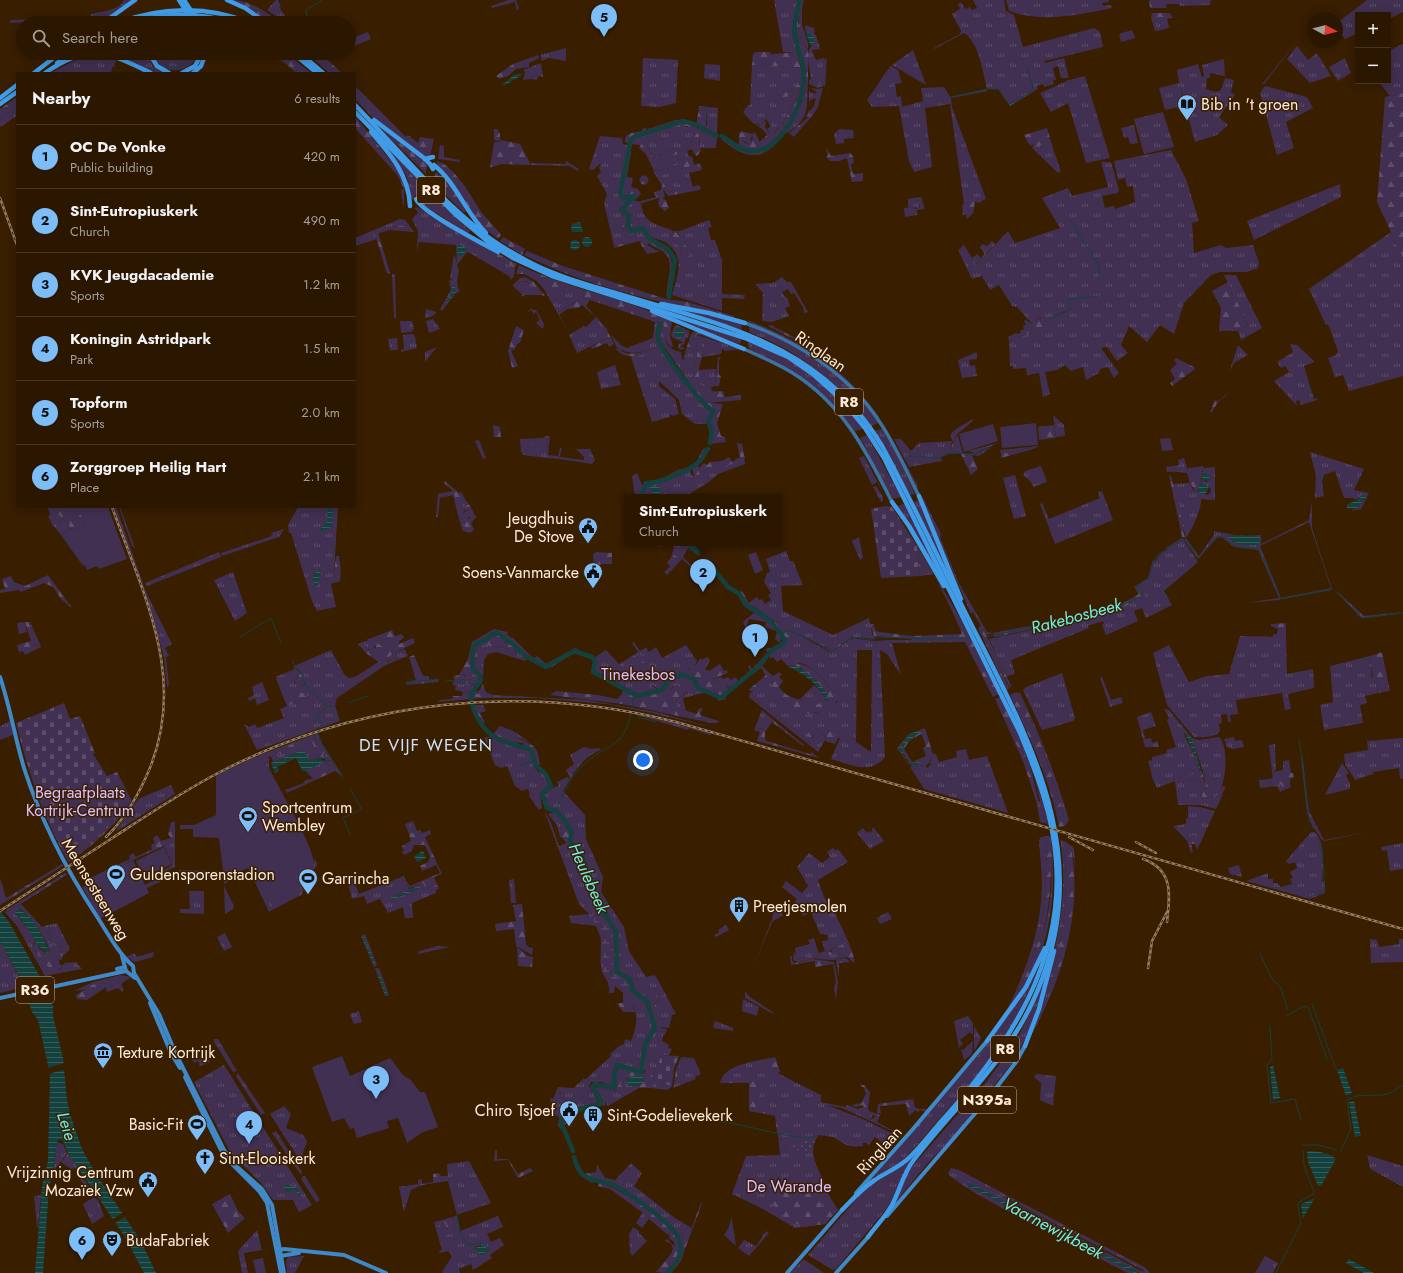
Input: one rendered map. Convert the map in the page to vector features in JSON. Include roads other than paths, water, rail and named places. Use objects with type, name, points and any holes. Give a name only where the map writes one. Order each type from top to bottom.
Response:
[{"type":"highway","points":[[113,16],[135,0]]},
{"type":"highway","points":[[227,0],[245,8],[256,16]]},
{"type":"highway","points":[[182,1],[190,16]]},
{"type":"highway","points":[[182,1],[194,16]]},
{"type":"highway","points":[[139,16],[183,10],[218,13],[228,16]]},
{"type":"highway","points":[[162,16],[188,14],[200,16]]},
{"type":"highway","points":[[35,72],[52,60]]},
{"type":"highway","points":[[45,72],[62,60]]},
{"type":"highway","points":[[46,72],[68,60]]},
{"type":"highway","points":[[124,60],[149,72]]},
{"type":"highway","points":[[153,60],[157,66],[167,72]]},
{"type":"highway","points":[[184,72],[194,66],[198,60]]},
{"type":"highway","points":[[194,72],[201,66],[203,60]]},
{"type":"highway","points":[[301,60],[316,72]]},
{"type":"highway","points":[[308,60],[323,72]]},
{"type":"highway","points":[[311,60],[323,72]]},
{"type":"highway","points":[[0,98],[16,86]]},
{"type":"highway","points":[[0,104],[16,93]]},
{"type":"highway","points":[[356,109],[424,158],[432,168],[441,172],[452,185],[477,223],[501,246]]},
{"type":"highway","points":[[356,109],[400,168],[405,179],[410,206]]},
{"type":"highway","name":"R8","points":[[356,109],[459,213],[482,233],[501,246],[552,272],[639,302],[744,348]]},
{"type":"highway","name":"R8","points":[[356,109],[464,222],[480,236],[513,258],[552,276],[747,334],[776,346],[808,366],[841,393],[869,426],[882,446],[961,609],[1006,697],[1039,768],[1052,821],[1061,881],[1060,900],[1053,941],[1033,1000],[1011,1041],[978,1085],[919,1150],[899,1166],[867,1186],[842,1210]]},
{"type":"highway","points":[[424,158],[428,160],[433,157]]},
{"type":"highway","points":[[408,196],[417,200],[440,219],[507,257],[513,258]]},
{"type":"highway","name":"R8","points":[[639,302],[709,313],[745,323]]},
{"type":"highway","name":"R8","points":[[919,496],[961,596],[961,609]]},
{"type":"highway","name":"R8","points":[[892,502],[909,526],[961,609]]},
{"type":"highway","name":"R8","points":[[928,1140],[976,1082],[1007,1039],[1036,984],[1051,932],[1056,885],[1056,843]]},
{"type":"highway","name":"R8","points":[[987,1040],[1026,987],[1037,966],[1051,932]]},
{"type":"highway","name":"R8","points":[[1025,1046],[1039,1009],[1051,966],[1054,950],[1053,941]]},
{"type":"highway","name":"R8","points":[[868,1237],[893,1204],[906,1173],[919,1150]]},
{"type":"main road","name":"Ringlaan","points":[[745,323],[770,332],[800,348],[843,380],[878,420],[919,496]]},
{"type":"main road","points":[[744,348],[792,372],[812,387],[837,410],[857,437],[892,502]]},
{"type":"main road","name":"Meensesteenweg","points":[[0,677],[11,711],[24,768],[49,833],[82,892],[121,954],[128,969],[138,981],[150,1000],[224,1153],[268,1196],[272,1205],[279,1256]]},
{"type":"main road","name":"R36","points":[[112,973],[128,969]]},
{"type":"main road","name":"R36","points":[[69,981],[128,969]]},
{"type":"main road","name":"R36","points":[[0,997],[128,969]]},
{"type":"main road","name":"Ringlaan","points":[[787,1273],[987,1040]]},
{"type":"main road","name":"N395a","points":[[836,1273],[990,1096],[1016,1062],[1025,1046]]},
{"type":"main road","points":[[278,1250],[344,1255],[386,1273]]},
{"type":"main road","points":[[279,1256],[309,1252]]},
{"type":"main road","points":[[279,1256],[281,1273]]},
{"type":"main road","points":[[279,1256],[284,1273]]},
{"type":"water","points":[[809,32],[814,37],[814,43],[811,47],[806,34]]},
{"type":"water","points":[[520,73],[522,75],[505,85],[502,85],[514,75]]},
{"type":"water","points":[[580,222],[583,232],[572,232],[572,224]]},
{"type":"water","points":[[587,237],[592,242],[587,247],[582,242]]},
{"type":"water","points":[[575,240],[580,245],[575,250],[570,245]]},
{"type":"water","points":[[458,244],[468,249],[461,256],[457,256]]},
{"type":"water","points":[[455,284],[455,293],[443,308],[452,292],[452,285]]},
{"type":"water","points":[[679,328],[684,333],[679,338],[674,333]]},
{"type":"water","points":[[1202,472],[1210,475],[1210,481],[1202,480]]},
{"type":"water","points":[[653,484],[652,486],[661,488],[659,491],[662,494],[654,494],[648,485]]},
{"type":"water","points":[[1203,484],[1208,489],[1203,494],[1198,489]]},
{"type":"water","points":[[1363,494],[1366,497],[1357,508],[1347,508],[1347,504],[1356,501]]},
{"type":"water","points":[[327,508],[333,508],[332,525],[327,530],[320,531],[319,530],[328,521]]},
{"type":"water","points":[[1227,535],[1258,536],[1261,539],[1258,545],[1245,545],[1236,543],[1229,539]]},
{"type":"water","points":[[321,570],[318,585],[314,587],[313,574]]},
{"type":"water","points":[[794,665],[804,671],[820,685],[829,700],[826,701],[821,691],[811,681],[789,667]]},
{"type":"water","points":[[922,731],[922,733],[919,733],[909,740],[903,747],[903,753],[910,763],[913,764],[920,761],[921,763],[912,767],[899,749],[911,734]]},
{"type":"water","points":[[1184,731],[1192,739],[1202,774],[1200,774],[1197,761]]},
{"type":"water","points":[[300,751],[305,752],[309,761],[318,758],[326,761],[303,772],[296,758],[277,767],[279,771],[275,773],[271,763]]},
{"type":"water","points":[[423,851],[426,858],[417,862],[414,856]]},
{"type":"water","points":[[420,886],[420,888],[392,900],[391,897]]},
{"type":"water","points":[[17,910],[22,911],[27,915],[37,926],[49,951],[47,953],[37,945],[31,933],[15,912]]},
{"type":"water","name":"Leie","points":[[0,911],[9,922],[40,977],[53,1005],[53,1016],[63,1058],[67,1100],[82,1149],[96,1174],[141,1241],[156,1273],[144,1273],[125,1237],[69,1155],[63,1141],[60,1139],[57,1142],[49,1188],[43,1273],[35,1273],[42,1187],[48,1161],[50,1074],[38,1020],[32,1012],[20,978],[0,941]]},
{"type":"water","points":[[363,935],[375,963],[373,964],[362,936]]},
{"type":"water","points":[[379,973],[388,996],[386,996],[377,974]]},
{"type":"water","points":[[1273,1065],[1280,1098],[1273,1100],[1270,1067]]},
{"type":"water","points":[[1343,1068],[1352,1093],[1346,1096],[1337,1070]]},
{"type":"water","points":[[633,1076],[642,1076],[645,1081],[636,1086],[629,1086],[626,1079]]},
{"type":"water","points":[[1354,1101],[1361,1136],[1355,1137],[1349,1102]]},
{"type":"water","points":[[1307,1151],[1326,1153],[1336,1159],[1321,1186],[1318,1186],[1308,1162]]},
{"type":"water","points":[[968,1182],[1139,1272],[1134,1273],[967,1185]]},
{"type":"water","points":[[287,1185],[298,1188],[301,1198],[294,1189],[288,1192],[285,1191],[284,1187]]},
{"type":"water","points":[[1315,1198],[1303,1218],[1301,1204]]},
{"type":"water","points":[[484,1245],[489,1251],[480,1255],[475,1248]]},
{"type":"water","points":[[1349,1259],[1374,1273],[1364,1273],[1346,1263]]},
{"type":"waterway","points":[[307,16],[306,10],[322,0]]},
{"type":"waterway","name":"Heulebeek","points":[[722,136],[741,149],[749,151],[761,150],[771,145],[781,136],[789,125],[800,99],[804,75],[795,32],[800,0]]},
{"type":"waterway","points":[[159,60],[163,64],[174,67],[181,66],[190,60]]},
{"type":"waterway","points":[[989,89],[999,89],[1009,104],[1034,90],[1027,68]]},
{"type":"waterway","points":[[951,97],[984,90]]},
{"type":"waterway","name":"Heulebeek","points":[[669,297],[675,260],[668,249],[650,239],[643,228],[632,231],[628,226],[629,215],[622,210],[634,196],[623,198],[620,194],[631,139],[683,121],[694,124],[717,136]]},
{"type":"waterway","points":[[1072,222],[1099,266],[1099,279]]},
{"type":"waterway","points":[[1048,321],[1071,309],[1068,300],[1099,296]]},
{"type":"waterway","name":"Heulebeek","points":[[660,324],[658,339],[667,356],[691,388],[713,411],[708,422],[712,429],[710,443]]},
{"type":"waterway","name":"Heulebeek","points":[[642,494],[646,483],[666,479],[689,469],[702,459],[708,449]]},
{"type":"waterway","points":[[906,456],[939,458],[949,453],[976,454],[988,449]]},
{"type":"waterway","name":"Rakebosbeek","points":[[986,637],[1087,616],[1126,603],[1143,595],[1136,587],[1150,576],[1157,555],[1184,539],[1199,558],[1217,536],[1223,537],[1234,546],[1259,549],[1281,599],[1331,590]]},
{"type":"waterway","name":"Heulebeek","points":[[690,546],[698,553]]},
{"type":"waterway","name":"Heulebeek","points":[[573,1151],[561,1125],[562,1118],[577,1110],[600,1104],[601,1101],[592,1087],[595,1084],[614,1088],[617,1065],[641,1072],[645,1045],[655,1028],[647,1001],[632,990],[630,979],[618,973],[616,932],[597,902],[585,874],[585,865],[581,856],[570,841],[572,833],[565,821],[556,811],[547,808],[542,794],[551,786],[546,774],[536,766],[531,750],[495,737],[489,733],[476,715],[471,695],[481,680],[478,673],[473,669],[473,649],[476,644],[485,640],[492,634],[498,633],[514,645],[525,656],[546,667],[574,651],[592,657],[595,661],[593,672],[637,696],[662,690],[671,677],[683,675],[694,679],[698,688],[722,697],[760,665],[771,651],[785,642],[785,640],[771,621],[745,604],[740,594],[728,587],[707,561]]},
{"type":"waterway","name":"Rakebosbeek","points":[[1336,592],[1362,618],[1403,613]]},
{"type":"waterway","points":[[240,637],[271,618],[281,643]]},
{"type":"waterway","name":"Rakebosbeek","points":[[783,635],[786,630],[790,631],[811,640],[832,652],[852,637],[873,640],[879,637],[929,639],[964,638]]},
{"type":"waterway","points":[[292,661],[302,674],[306,686],[327,706],[334,706]]},
{"type":"waterway","points":[[406,683],[437,679]]},
{"type":"waterway","points":[[446,680],[479,685]]},
{"type":"waterway","points":[[632,708],[634,695]]},
{"type":"waterway","points":[[348,703],[368,696]]},
{"type":"waterway","points":[[317,728],[322,725],[317,716],[327,706]]},
{"type":"waterway","points":[[556,811],[567,787],[582,766],[619,740],[628,724],[631,712]]},
{"type":"waterway","points":[[638,717],[656,722]]},
{"type":"waterway","points":[[318,732],[321,742],[343,777]]},
{"type":"waterway","points":[[1299,740],[1308,813],[1313,828]]},
{"type":"waterway","points":[[520,766],[534,761]]},
{"type":"waterway","points":[[350,789],[362,809],[343,818],[350,834]]},
{"type":"waterway","points":[[1310,897],[1324,892],[1324,870],[1319,840]]},
{"type":"waterway","points":[[1260,954],[1271,977],[1281,988],[1288,1010]]},
{"type":"waterway","points":[[609,976],[612,971],[616,970]]},
{"type":"waterway","points":[[1312,1004],[1336,1069]]},
{"type":"waterway","points":[[1286,1016],[1304,1006],[1308,1007],[1327,1059]]},
{"type":"waterway","points":[[1270,1026],[1272,1059],[1267,1064],[1271,1103],[1295,1099],[1301,1120]]},
{"type":"waterway","name":"Vaarnewijkbeek","points":[[1341,1151],[1351,1129],[1347,1100],[1352,1097],[1364,1095],[1387,1094],[1403,1086]]},
{"type":"waterway","points":[[703,1115],[723,1122]]},
{"type":"waterway","points":[[724,1122],[802,1137]]},
{"type":"waterway","points":[[804,1137],[816,1137],[817,1134]]},
{"type":"waterway","name":"Vaarnewijkbeek","points":[[1303,1145],[1319,1145],[1337,1150]]},
{"type":"waterway","name":"Vaarnewijkbeek","points":[[1276,1273],[1301,1223],[1298,1206],[1299,1202],[1312,1195],[1314,1192],[1304,1165],[1303,1150]]},
{"type":"waterway","name":"Heulebeek","points":[[574,1157],[582,1174],[592,1179],[618,1187],[653,1212],[675,1232],[680,1244],[680,1253],[677,1261],[667,1273]]},
{"type":"waterway","points":[[457,1216],[460,1232]]},
{"type":"waterway","points":[[461,1233],[467,1245],[484,1243],[490,1250]]},
{"type":"railway","points":[[0,198],[16,242]]},
{"type":"railway","points":[[106,837],[129,809],[146,777],[158,742],[164,707],[163,674],[158,640],[137,574],[112,508]]},
{"type":"railway","points":[[0,911],[179,795],[206,779],[274,747],[329,728],[386,714],[444,705],[502,701],[560,703],[618,710],[676,722],[1403,929]]},
{"type":"railway","points":[[1069,837],[1093,850]]},
{"type":"railway","points":[[1136,842],[1156,853]]},
{"type":"railway","points":[[1143,859],[1153,864],[1160,870],[1168,884],[1169,902],[1167,922]]},
{"type":"railway","points":[[1148,968],[1152,941],[1167,912]]},
{"type":"place","name":"Topform","points":[[604,37]]},
{"type":"place","name":"Bib in 't groen","points":[[1187,121]]},
{"type":"place","name":"Jeugdhuis De Stove","points":[[588,544]]},
{"type":"place","name":"Soens-Vanmarcke","points":[[593,589]]},
{"type":"place","name":"Sint-Eutropiuskerk","points":[[703,592]]},
{"type":"place","name":"OC De Vonke","points":[[755,657]]},
{"type":"place","name":"Sportcentrum Wembley","points":[[248,833]]},
{"type":"place","name":"Guldensporenstadion","points":[[116,891]]},
{"type":"place","name":"Garrincha","points":[[308,895]]},
{"type":"place","name":"Preetjesmolen","points":[[739,923]]},
{"type":"place","name":"Texture Kortrijk","points":[[103,1069]]},
{"type":"place","name":"KVK Jeugdacademie","points":[[376,1099]]},
{"type":"place","name":"Chiro Tsjoef","points":[[569,1127]]},
{"type":"place","name":"Sint-Godelievekerk","points":[[593,1132]]},
{"type":"place","name":"Basic-Fit","points":[[197,1141]]},
{"type":"place","name":"Koningin Astridpark","points":[[249,1144]]},
{"type":"place","name":"Sint-Elooiskerk","points":[[205,1175]]},
{"type":"place","name":"Vrijzinnig Centrum Mozaïek Vzw","points":[[148,1198]]},
{"type":"place","name":"BudaFabriek","points":[[112,1257]]},
{"type":"place","name":"Zorggroep Heilig Hart","points":[[82,1260]]},
{"type":"district","name":"DE VIJF WEGEN","points":[[426,745]]},
{"type":"park label","name":"Tinekesbos","points":[[638,674]]},
{"type":"park label","name":"Begraafplaats Kortrijk-Centrum","points":[[80,801]]},
{"type":"park label","name":"De Warande","points":[[789,1186]]}]
